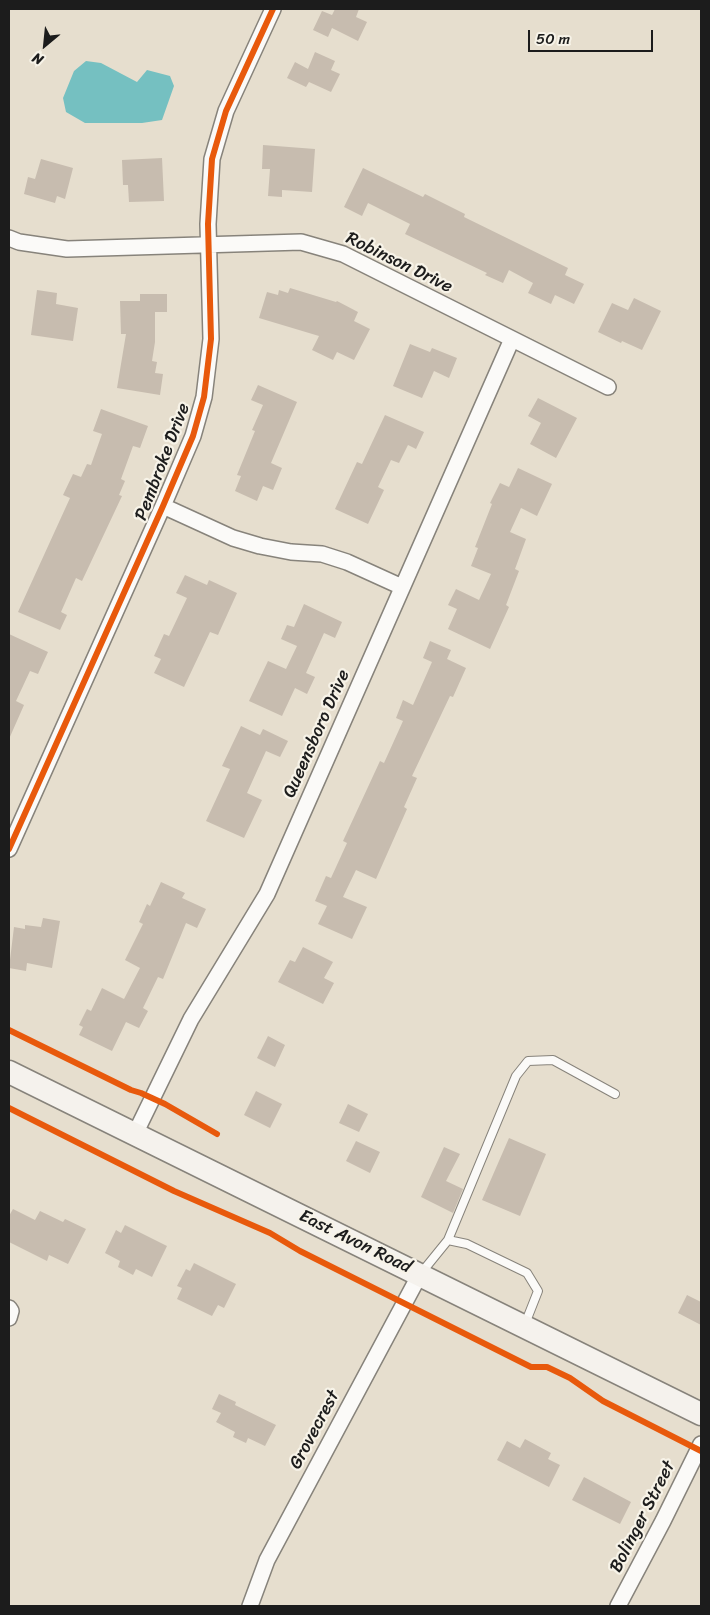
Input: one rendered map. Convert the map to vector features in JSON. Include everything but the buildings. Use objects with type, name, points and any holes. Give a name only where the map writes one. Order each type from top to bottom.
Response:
[{"type":"main road","name":"East Avon Road","points":[[9,1072],[701,1414]]},
{"type":"street","name":"Pembroke Drive","points":[[9,848],[164,506],[193,436],[204,397],[211,339],[208,224],[212,159],[226,112],[273,9]]},
{"type":"street","name":"Robinson Drive","points":[[9,238],[19,242],[67,249],[301,242],[343,254],[608,387]]},
{"type":"street","name":"Queensboro Drive","points":[[135,1134],[191,1019],[267,894],[512,339]]},
{"type":"street","points":[[164,506],[233,538],[291,552],[322,554],[347,562],[402,587]]},
{"type":"street","name":"Grovecrest","points":[[250,1606],[267,1560],[420,1274]]},
{"type":"street","name":"Bolinger Street","points":[[618,1606],[701,1444]]},
{"type":"lane","points":[[420,1274],[448,1240],[516,1076],[528,1061],[552,1060],[616,1094]]},
{"type":"lane","points":[[448,1240],[467,1244],[527,1273],[538,1291],[524,1326]]},
{"type":"water","points":[[86,61],[101,63],[137,82],[147,70],[170,76],[174,86],[162,120],[142,123],[85,123],[66,112],[63,98],[74,71]]},
{"type":"cycle path","points":[[9,849],[193,436],[204,397],[211,339],[208,224],[212,159],[226,111],[273,9]]},
{"type":"cycle path","points":[[9,1030],[131,1090],[165,1104],[217,1134]]},
{"type":"cycle path","points":[[9,1108],[174,1191],[270,1233],[300,1251],[531,1367],[547,1367],[570,1378],[603,1401],[701,1451]]}]
